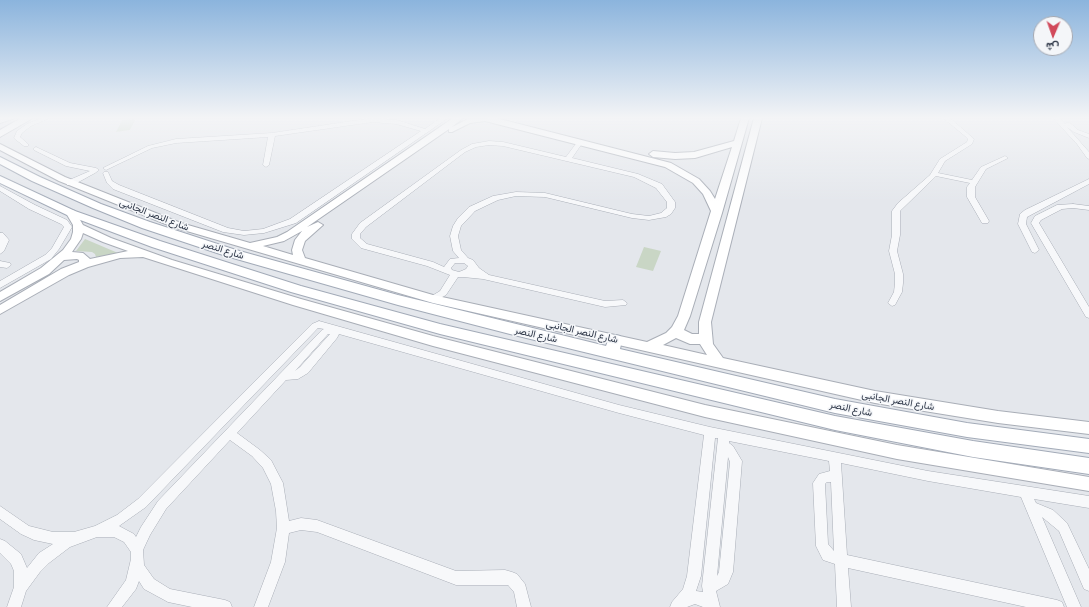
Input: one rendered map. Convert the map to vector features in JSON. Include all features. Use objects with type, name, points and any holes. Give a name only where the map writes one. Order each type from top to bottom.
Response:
[{"type":"main road","name":"شارع النصر","points":[[0,160],[36,179],[97,206],[201,244],[398,300],[614,346],[835,406],[890,417],[988,433],[1089,446]]},
{"type":"main road","name":"شارع النصر","points":[[2,190],[220,265],[342,302],[440,329],[835,423],[974,449],[1089,466]]},
{"type":"main road","points":[[208,275],[220,265]]},
{"type":"street","points":[[73,184],[96,172],[106,170],[152,146]]},
{"type":"street","points":[[266,165],[270,146]]},
{"type":"street","points":[[106,170],[109,182],[116,187],[226,230],[254,233],[274,229],[293,221],[404,146]]},
{"type":"street","points":[[247,246],[268,243],[280,239],[423,146]]},
{"type":"street","points":[[280,239],[280,244],[284,246],[291,247],[298,244],[306,233],[429,146]]},
{"type":"street","points":[[472,146],[461,152],[364,225],[356,234],[356,239],[364,246],[430,264],[457,274],[490,277],[605,304],[623,302]]},
{"type":"street","points":[[490,277],[472,267],[470,262],[465,260],[457,251],[454,232],[460,220],[479,205],[506,196],[526,194],[545,195],[640,218],[663,215],[671,208],[665,191],[653,182],[636,175],[513,146]]},
{"type":"street","points":[[568,159],[577,146]]},
{"type":"street","points":[[597,146],[652,160],[675,168],[696,181],[704,189],[717,213]]},
{"type":"street","points":[[614,146],[666,156],[699,154],[724,146]]},
{"type":"street","points":[[648,347],[670,336],[677,330],[684,316],[737,146]]},
{"type":"street","points":[[718,363],[707,345],[705,337],[705,322],[751,146]]},
{"type":"street","points":[[892,303],[898,292],[899,283],[899,274],[893,251],[896,235],[896,211],[935,174],[942,160],[967,146]]},
{"type":"street","points":[[1081,146],[1089,158]]},
{"type":"street","name":"شارع النصر الجانبى","points":[[0,147],[73,184],[177,225],[300,260],[376,284],[614,346],[648,347],[828,388],[916,404],[998,417],[1089,428]]},
{"type":"street","points":[[36,149],[68,165],[96,172]]},
{"type":"street","points":[[985,221],[971,197],[973,182],[983,168],[1005,158]]},
{"type":"street","points":[[935,174],[973,182]]},
{"type":"street","points":[[1035,250],[1022,224],[1023,216],[1089,181]]},
{"type":"street","points":[[0,285],[48,257],[55,249],[68,227],[64,222],[32,207],[2,190]]},
{"type":"street","points":[[1089,208],[1072,206],[1060,207],[1038,218],[1035,223],[1089,315]]},
{"type":"street","points":[[0,297],[45,271],[63,257],[76,239],[78,227],[71,213]]},
{"type":"street","points":[[78,227],[147,255],[297,302],[426,339],[705,411],[897,452],[1089,484]]},
{"type":"street","points":[[0,235],[5,240],[0,251]]},
{"type":"street","points":[[298,244],[297,255],[300,260]]},
{"type":"street","points":[[457,251],[447,268],[457,274]]},
{"type":"street","points":[[63,257],[74,255],[82,257],[85,261],[84,264]]},
{"type":"street","points":[[0,310],[65,272],[84,264],[120,255],[147,255]]},
{"type":"street","points":[[430,264],[465,260]]},
{"type":"street","points":[[433,299],[443,293],[457,274],[469,271],[472,267]]},
{"type":"street","points":[[449,303],[446,298],[447,293],[457,274]]},
{"type":"street","points":[[15,600],[31,572],[44,558],[75,538],[97,531],[121,519],[142,503],[188,458],[298,342],[317,324],[614,407],[710,432],[724,440],[835,458],[1026,493],[1089,502]]},
{"type":"street","points":[[114,607],[131,584],[137,567],[137,550],[155,513],[325,332],[335,329]]},
{"type":"street","points":[[284,376],[294,376],[304,370],[334,336],[335,329]]},
{"type":"street","points":[[677,330],[684,337],[690,339],[702,339],[705,337]]},
{"type":"street","points":[[298,342],[312,346]]},
{"type":"street","points":[[247,396],[260,401]]},
{"type":"street","points":[[681,603],[689,592],[694,576],[710,432]]},
{"type":"street","points":[[229,433],[256,453],[267,464],[276,483],[282,511],[283,528],[278,562],[261,607]]},
{"type":"street","points":[[712,606],[709,586],[724,440]]},
{"type":"street","points":[[709,586],[717,584],[724,579],[726,572],[736,461],[724,440]]},
{"type":"street","points":[[188,458],[201,463]]},
{"type":"street","points":[[835,458],[844,607]]},
{"type":"street","points":[[706,466],[721,470]]},
{"type":"street","points":[[836,475],[823,478],[819,483],[822,546],[828,554],[841,560],[1057,607]]},
{"type":"street","points":[[1026,493],[1074,607]]},
{"type":"street","points":[[1032,507],[1049,514],[1063,527],[1089,584]]},
{"type":"street","points":[[0,512],[25,530],[34,534],[53,538],[75,538]]},
{"type":"street","points":[[283,528],[301,524],[317,526],[453,577],[462,579],[505,577],[512,579],[517,583],[520,589],[524,607]]},
{"type":"street","points":[[97,531],[107,530],[123,534],[134,544],[137,550]]},
{"type":"street","points":[[0,545],[16,558],[21,571],[15,600]]},
{"type":"street","points":[[137,567],[149,584],[168,595],[226,607]]},
{"type":"street","points":[[681,603],[695,597],[706,600],[712,606]]},
{"type":"green space","points":[[85,239],[118,253],[96,257],[92,252],[76,251]]},
{"type":"green space","points":[[644,247],[661,251],[653,271],[636,267]]}]
